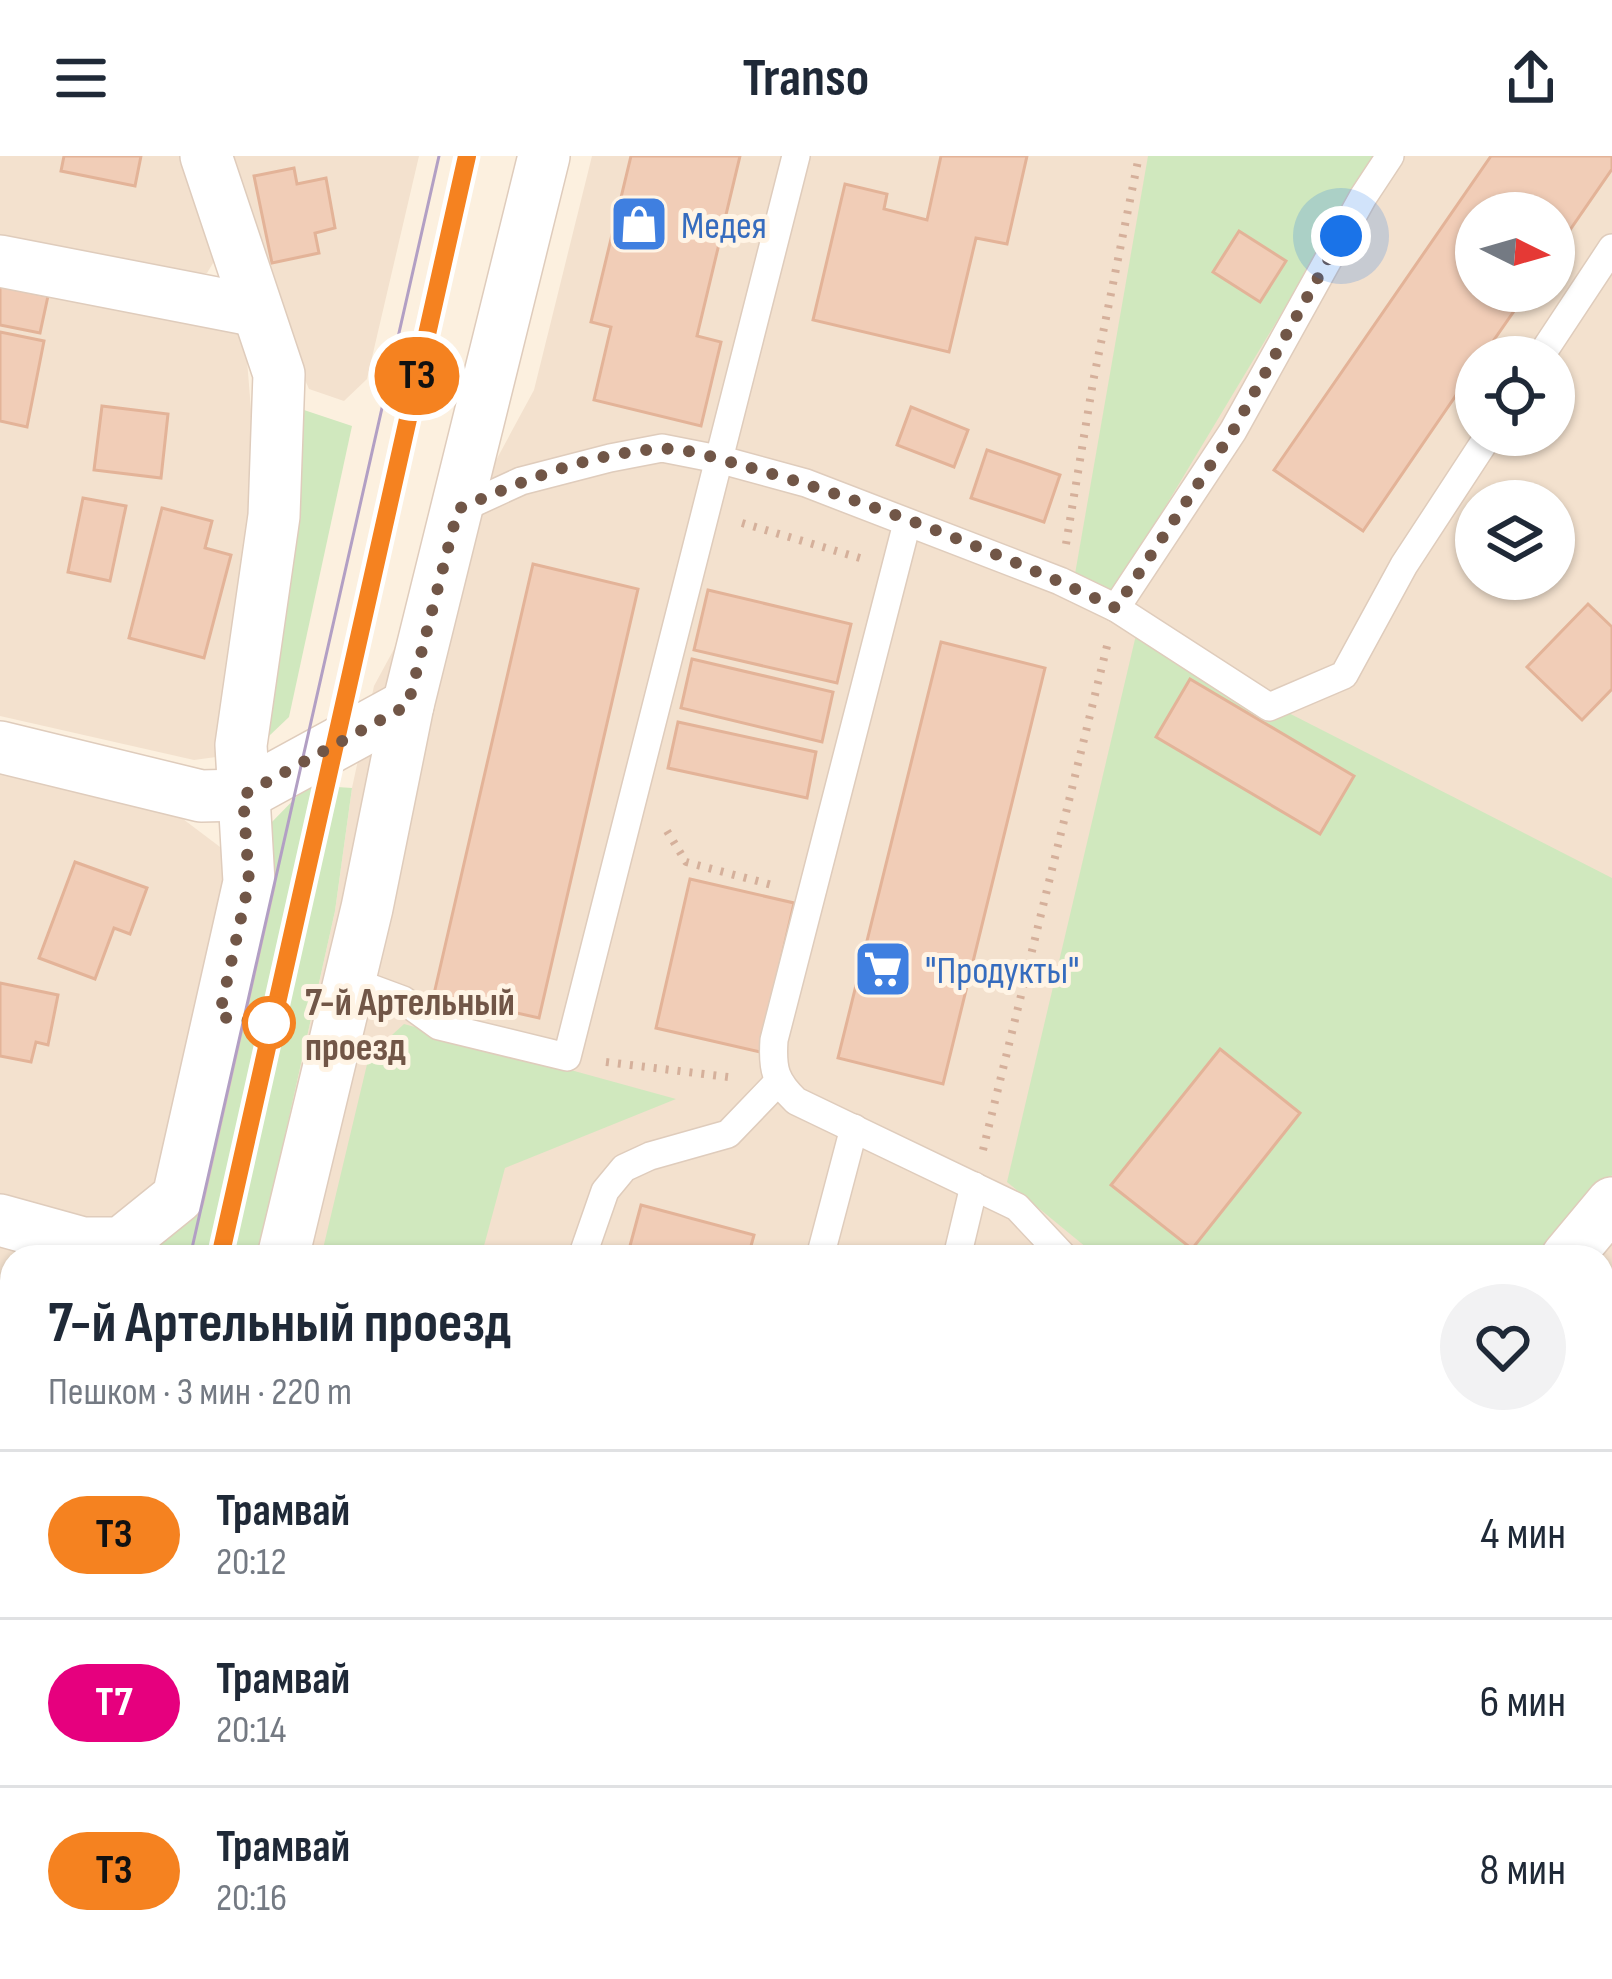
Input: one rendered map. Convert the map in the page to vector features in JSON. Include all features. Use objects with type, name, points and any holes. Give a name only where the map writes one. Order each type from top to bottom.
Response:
[{"type":"street","points":[[0,1220],[83,1243],[121,1243],[178,1197],[249,882],[241,745],[274,516],[279,374],[206,156]]},
{"type":"street","points":[[286,1245],[408,705],[544,156]]},
{"type":"street","points":[[0,261],[257,311]]},
{"type":"street","points":[[0,747],[201,796],[243,795],[408,705]]},
{"type":"street","points":[[1577,1245],[1612,1203]]},
{"type":"lane","points":[[349,980],[403,1000],[439,1026],[567,1057],[796,156]]},
{"type":"lane","points":[[1116,608],[1233,431],[1363,196],[1390,156]]},
{"type":"lane","points":[[1554,336],[1612,248]]},
{"type":"lane","points":[[458,509],[521,481],[610,458],[662,448],[718,459],[806,484],[1060,581],[1116,608],[1270,707],[1344,675],[1404,565],[1475,456]]},
{"type":"lane","points":[[908,523],[774,1040],[772,1066],[777,1083],[796,1101],[1017,1207],[1053,1245]]},
{"type":"lane","points":[[586,1245],[605,1191],[624,1168],[728,1134],[777,1083]]},
{"type":"lane","points":[[823,1245],[854,1129]]},
{"type":"lane","points":[[960,1245],[974,1186]]},
{"type":"path","points":[[1060,581],[1093,382],[1139,156]]},
{"type":"path","points":[[742,523],[896,568]]},
{"type":"path","points":[[974,1186],[1116,608]]},
{"type":"path","points":[[636,784],[686,862],[812,895]]},
{"type":"path","points":[[567,1057],[777,1083]]},
{"type":"shaded area","points":[[0,156],[192,156],[224,245],[207,273],[145,278],[0,248]]},
{"type":"shaded area","points":[[222,156],[419,156],[367,379],[344,401],[309,389],[269,299]]},
{"type":"shaded area","points":[[592,156],[1612,156],[1612,1245],[261,1245],[335,911],[352,788],[374,686],[534,390]]},
{"type":"shaded area","points":[[0,275],[137,303],[245,335],[260,522],[216,757],[194,760],[0,716]]},
{"type":"shaded area","points":[[0,767],[183,819],[224,850],[234,882],[175,1163],[117,1227],[0,1203]]},
{"type":"shaded area","points":[[0,1233],[42,1245],[0,1245]]},
{"type":"green space","points":[[1148,156],[1376,156],[1114,592],[1075,574]]},
{"type":"green space","points":[[304,410],[352,426],[289,717],[269,736],[264,694]]},
{"type":"green space","points":[[1136,635],[1612,878],[1612,1175],[1554,1245],[1083,1245],[1007,1182]]},
{"type":"green space","points":[[308,785],[352,788],[335,911],[261,1245],[137,1245],[269,825]]},
{"type":"green space","points":[[404,1024],[676,1099],[505,1168],[484,1245],[324,1245],[369,1056]]},
{"type":"building","points":[[64,156],[141,156],[135,186],[61,171]]},
{"type":"building","points":[[631,156],[740,156],[697,336],[721,342],[701,426],[594,400],[611,327],[591,322]]},
{"type":"building","points":[[941,156],[1027,156],[1007,244],[976,238],[949,352],[813,320],[845,184],[887,194],[884,209],[927,220]]},
{"type":"building","points":[[1491,156],[1612,156],[1612,169],[1575,223],[1575,192],[1466,192]]},
{"type":"building","points":[[294,168],[297,184],[326,178],[335,228],[315,233],[319,253],[272,263],[254,176]]},
{"type":"building","points":[[1455,208],[1455,312],[1513,312],[1497,336],[1455,336],[1455,397],[1363,531],[1274,470]]},
{"type":"building","points":[[1239,231],[1286,261],[1260,302],[1213,272]]},
{"type":"building","points":[[0,286],[48,296],[40,333],[0,325]]},
{"type":"building","points":[[0,332],[44,341],[27,427],[0,421]]},
{"type":"building","points":[[102,406],[168,414],[161,478],[94,470]]},
{"type":"building","points":[[911,407],[968,430],[954,467],[897,445]]},
{"type":"building","points":[[987,450],[1060,475],[1044,522],[971,498]]},
{"type":"building","points":[[83,498],[126,506],[110,581],[68,572]]},
{"type":"building","points":[[162,508],[212,521],[205,548],[231,555],[204,658],[129,638]]},
{"type":"building","points":[[533,564],[638,589],[539,1018],[434,994]]},
{"type":"building","points":[[708,590],[851,624],[837,683],[694,650]]},
{"type":"building","points":[[1588,604],[1612,627],[1612,689],[1582,720],[1527,667]]},
{"type":"building","points":[[941,642],[1045,668],[943,1084],[838,1058]]},
{"type":"building","points":[[692,659],[833,692],[822,742],[681,708]]},
{"type":"building","points":[[1190,679],[1354,776],[1320,834],[1156,737]]},
{"type":"building","points":[[678,722],[816,752],[807,798],[668,768]]},
{"type":"building","points":[[75,862],[147,888],[130,934],[114,928],[95,979],[39,958]]},
{"type":"building","points":[[690,879],[794,903],[760,1052],[656,1028]]},
{"type":"building","points":[[0,983],[58,995],[48,1045],[36,1042],[31,1062],[0,1056]]},
{"type":"building","points":[[1220,1049],[1300,1113],[1195,1245],[1187,1245],[1111,1185]]},
{"type":"building","points":[[641,1205],[754,1235],[751,1245],[630,1245]]},
{"type":"tram line","points":[[193,1245],[439,156]]},
{"type":"tram line","points":[[223,1245],[467,156]]},
{"type":"tram line","name":"T3","points":[[223,1245],[467,156]]},
{"type":"place","name":"Медея","points":[[639,224]]},
{"type":"place","name":"\"Продукты\"","points":[[883,969]]},
{"type":"place","name":"7-й Артельный проезд","points":[[269,1023]]},
{"type":"route","points":[[269,1023],[219,1017],[249,882],[243,795],[408,705],[458,509],[521,481],[662,448],[806,484],[1060,581],[1116,608],[1233,431],[1341,236]]}]
